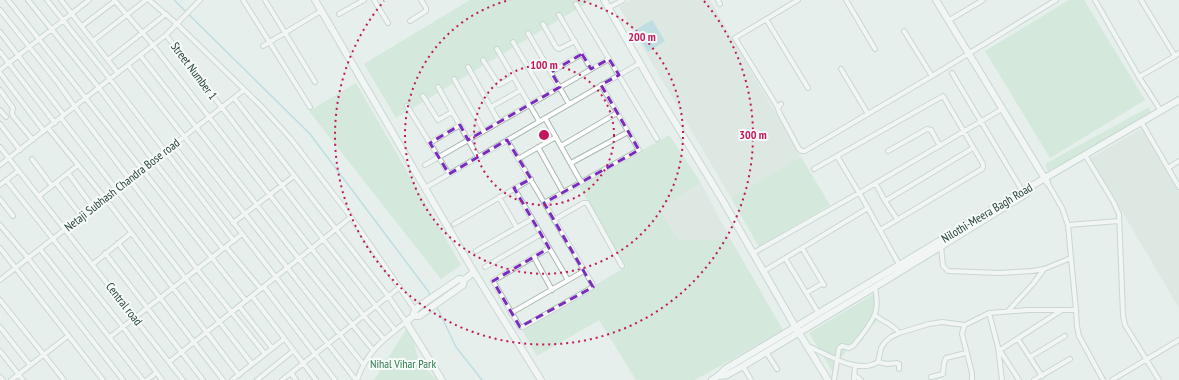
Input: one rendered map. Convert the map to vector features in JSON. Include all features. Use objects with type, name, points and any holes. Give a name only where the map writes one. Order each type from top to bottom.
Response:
[{"type":"street","points":[[8,0],[246,301]]},
{"type":"street","points":[[28,0],[224,248],[262,288],[335,380]]},
{"type":"street","points":[[47,0],[110,79],[234,241]]},
{"type":"street","points":[[61,0],[118,73]]},
{"type":"street","points":[[0,70],[89,0]]},
{"type":"street","points":[[82,26],[115,0],[153,45],[311,249],[384,339]]},
{"type":"street","points":[[93,41],[147,0],[166,14],[262,107],[291,139],[351,217],[419,316],[463,284],[464,280],[474,272]]},
{"type":"street","points":[[0,165],[166,35],[200,0]]},
{"type":"street","points":[[243,0],[310,107]]},
{"type":"street","points":[[265,0],[315,82]]},
{"type":"street","points":[[315,0],[474,272],[540,380]]},
{"type":"street","points":[[340,14],[364,0]]},
{"type":"street","points":[[374,0],[388,23]]},
{"type":"street","points":[[410,21],[426,10],[422,0]]},
{"type":"street","points":[[604,0],[828,380]]},
{"type":"street","points":[[798,0],[735,38],[780,106],[779,112],[799,149],[802,151],[806,151],[1056,0]]},
{"type":"street","points":[[846,0],[875,49]]},
{"type":"street","points":[[936,0],[1062,208],[1068,225],[1079,336],[1103,380]]},
{"type":"street","points":[[948,21],[983,0]]},
{"type":"street","points":[[1095,0],[1139,77],[1161,111]]},
{"type":"street","points":[[1139,77],[1177,55],[1141,0]]},
{"type":"street","points":[[608,8],[620,1]]},
{"type":"street","points":[[576,4],[657,139]]},
{"type":"street","points":[[0,10],[58,83],[129,179],[265,354]]},
{"type":"street","points":[[263,46],[322,11]]},
{"type":"street","points":[[108,60],[166,14]]},
{"type":"street","points":[[559,15],[591,69]]},
{"type":"street","points":[[766,19],[808,88]]},
{"type":"street","points":[[543,24],[559,49],[575,41]]},
{"type":"street","points":[[904,31],[932,76]]},
{"type":"street","points":[[0,32],[116,189],[252,364]]},
{"type":"street","points":[[528,33],[569,104]]},
{"type":"street","name":"Street Number 1","points":[[166,35],[395,330]]},
{"type":"street","points":[[513,42],[545,96]]},
{"type":"street","points":[[497,49],[539,121]]},
{"type":"street","points":[[0,52],[55,123]]},
{"type":"street","points":[[551,72],[582,54]]},
{"type":"street","points":[[140,55],[258,204],[299,259],[373,350]]},
{"type":"street","points":[[425,165],[609,59]]},
{"type":"street","points":[[483,60],[499,85],[513,77]]},
{"type":"street","points":[[425,188],[640,63]]},
{"type":"street","points":[[128,65],[363,364]]},
{"type":"street","points":[[468,67],[499,122]]},
{"type":"street","points":[[841,68],[868,114]]},
{"type":"street","points":[[952,72],[1023,192]]},
{"type":"street","points":[[0,73],[105,198],[239,375]]},
{"type":"street","points":[[454,78],[484,131]]},
{"type":"street","points":[[544,203],[638,150],[601,85]]},
{"type":"street","points":[[438,87],[478,157]]},
{"type":"street","points":[[0,90],[13,108],[13,116],[33,140]]},
{"type":"street","name":"Netaji Subhash Chandra Bose road","points":[[1,278],[82,217],[244,90]]},
{"type":"street","points":[[490,107],[521,90]]},
{"type":"street","points":[[423,96],[438,120],[452,112]]},
{"type":"street","points":[[814,169],[942,96],[983,164],[982,169],[880,230]]},
{"type":"street","points":[[234,98],[388,296],[442,380]]},
{"type":"street","name":"Nilothi-Meera Bagh Road","points":[[1086,157],[1179,100]]},
{"type":"street","name":"Nilothi-Meera Bagh Road","points":[[798,330],[819,314],[940,244],[1046,180],[1179,104]]},
{"type":"street","points":[[407,106],[448,174]]},
{"type":"street","points":[[753,253],[876,184],[1002,109]]},
{"type":"street","points":[[0,110],[6,117]]},
{"type":"street","points":[[561,146],[617,113]]},
{"type":"street","points":[[545,118],[581,182]]},
{"type":"street","points":[[0,124],[20,150]]},
{"type":"street","points":[[430,143],[460,125]]},
{"type":"street","points":[[1143,125],[1179,187]]},
{"type":"street","points":[[888,151],[927,129],[930,130],[940,146]]},
{"type":"street","points":[[571,163],[628,132]]},
{"type":"street","points":[[518,159],[556,137]]},
{"type":"street","points":[[507,140],[593,285],[591,288],[520,328],[493,281],[549,248]]},
{"type":"street","points":[[173,145],[356,380],[363,364],[373,350],[384,339],[406,322],[415,311],[443,289],[459,278],[464,280]]},
{"type":"street","name":"Central road","points":[[0,147],[183,380]]},
{"type":"street","points":[[538,147],[563,192]]},
{"type":"street","points":[[885,201],[974,148]]},
{"type":"street","points":[[837,156],[900,266]]},
{"type":"street","points":[[1086,157],[1117,208],[1119,221],[1123,316],[1125,325],[1159,380]]},
{"type":"street","points":[[32,159],[82,217]]},
{"type":"street","points":[[1168,168],[1179,161]]},
{"type":"street","points":[[39,196],[78,165]]},
{"type":"street","points":[[0,184],[18,170]]},
{"type":"street","points":[[68,173],[93,207]]},
{"type":"street","points":[[233,224],[294,176]]},
{"type":"street","points":[[454,224],[531,179]]},
{"type":"street","points":[[6,180],[162,380]]},
{"type":"street","name":"Nilothi-Meera Bagh Road","points":[[798,330],[875,287],[1023,192],[1046,180]]},
{"type":"street","points":[[876,184],[897,219]]},
{"type":"street","points":[[514,188],[568,280]]},
{"type":"street","points":[[499,197],[517,228]]},
{"type":"street","points":[[0,199],[13,216]]},
{"type":"street","points":[[554,220],[583,203],[587,203],[622,266]]},
{"type":"street","points":[[764,270],[868,208]]},
{"type":"street","points":[[169,362],[351,217]]},
{"type":"street","points":[[476,250],[532,219]]},
{"type":"street","points":[[1068,225],[1119,221]]},
{"type":"street","points":[[0,225],[28,258],[123,380]]},
{"type":"street","points":[[93,264],[131,233]]},
{"type":"street","points":[[110,337],[242,234]]},
{"type":"street","points":[[485,267],[541,234]]},
{"type":"street","points":[[118,243],[223,380]]},
{"type":"street","points":[[940,244],[943,266],[948,271],[1000,273],[1044,269],[1071,258]]},
{"type":"street","points":[[0,248],[103,380]]},
{"type":"street","points":[[802,248],[824,284],[806,293]]},
{"type":"street","points":[[40,249],[143,380]]},
{"type":"street","points":[[105,254],[203,380]]},
{"type":"street","points":[[534,257],[552,290]]},
{"type":"street","points":[[785,258],[819,314]]},
{"type":"street","points":[[1008,311],[1033,284],[1044,269]]},
{"type":"street","points":[[512,313],[584,271]]},
{"type":"street","points":[[282,380],[400,287]]},
{"type":"street","points":[[834,380],[840,347],[842,346],[849,348],[854,345],[875,315],[877,299],[875,287]]},
{"type":"street","points":[[252,296],[316,380]]},
{"type":"street","points":[[0,300],[64,380]]},
{"type":"street","points":[[239,306],[272,348]]},
{"type":"street","points":[[999,349],[1018,339],[1062,310]]},
{"type":"street","points":[[878,362],[881,348],[885,342],[899,333],[929,324],[942,322],[965,325],[989,313],[1008,311],[1076,310]]},
{"type":"street","points":[[989,313],[999,349],[1002,380]]},
{"type":"street","points":[[875,315],[879,319],[894,327],[899,333]]},
{"type":"street","points":[[965,325],[962,334],[972,373],[972,380]]},
{"type":"street","points":[[0,327],[30,365]]},
{"type":"street","points":[[712,380],[727,375],[743,366],[798,330]]},
{"type":"street","points":[[719,378],[725,369],[798,330]]},
{"type":"street","points":[[11,380],[68,336]]},
{"type":"street","points":[[1030,357],[1065,336]]},
{"type":"street","points":[[232,380],[284,338]]},
{"type":"street","points":[[1018,339],[1042,376]]},
{"type":"street","points":[[1112,380],[1179,340]]},
{"type":"street","points":[[808,346],[847,364],[855,366],[870,366],[878,362],[887,364],[897,363],[899,364],[899,369]]},
{"type":"street","points":[[999,349],[1019,380]]},
{"type":"street","points":[[0,351],[23,380]]},
{"type":"street","points":[[257,380],[294,351]]},
{"type":"street","points":[[766,352],[777,369]]},
{"type":"street","points":[[931,377],[943,374],[946,358],[966,353]]},
{"type":"street","points":[[1034,380],[1070,359]]},
{"type":"street","points":[[743,366],[751,380]]},
{"type":"street","points":[[854,380],[855,366]]},
{"type":"street","points":[[147,380],[156,373]]},
{"type":"street","points":[[290,373],[296,380]]},
{"type":"street","points":[[854,375],[861,380]]},
{"type":"highlighted area","points":[[582,54],[591,69],[609,59],[619,75],[601,85],[639,150],[544,203],[593,287],[520,327],[493,281],[549,248],[514,188],[531,179],[507,140],[449,174],[430,143],[460,125],[468,140],[560,87],[551,72]]},
{"type":"shaded area","points":[[631,0],[710,0],[801,157],[731,198],[619,7]]},
{"type":"shaded area","points":[[1144,127],[1179,186],[1179,308],[1117,203],[1089,159]]},
{"type":"shaded area","points":[[701,183],[731,240],[678,240],[659,208]]},
{"type":"green space","points":[[470,0],[592,0],[396,118],[364,64]]},
{"type":"green space","points":[[1069,0],[1084,0],[1145,100],[1050,158],[985,51]]},
{"type":"green space","points":[[356,83],[461,265],[441,279],[309,111]]},
{"type":"green space","points":[[1149,107],[1150,113],[1086,151],[1048,171],[1045,164]]},
{"type":"green space","points":[[669,135],[701,183],[659,208],[678,240],[731,240],[783,330],[695,380],[636,380],[599,320],[537,356],[521,328],[626,267],[579,186]]},
{"type":"green space","points":[[801,157],[830,205],[759,247],[731,198]]},
{"type":"green space","points":[[874,294],[877,321],[848,348],[839,361],[836,377],[809,333]]},
{"type":"green space","name":"Nihal Vihar Park","points":[[409,325],[419,362],[437,380],[374,380]]},
{"type":"water","points":[[652,20],[665,41],[648,52],[635,30]]},
{"type":"waterway","points":[[174,0],[310,134],[431,297]]},
{"type":"waterway","points":[[436,305],[456,347],[482,380]]}]
